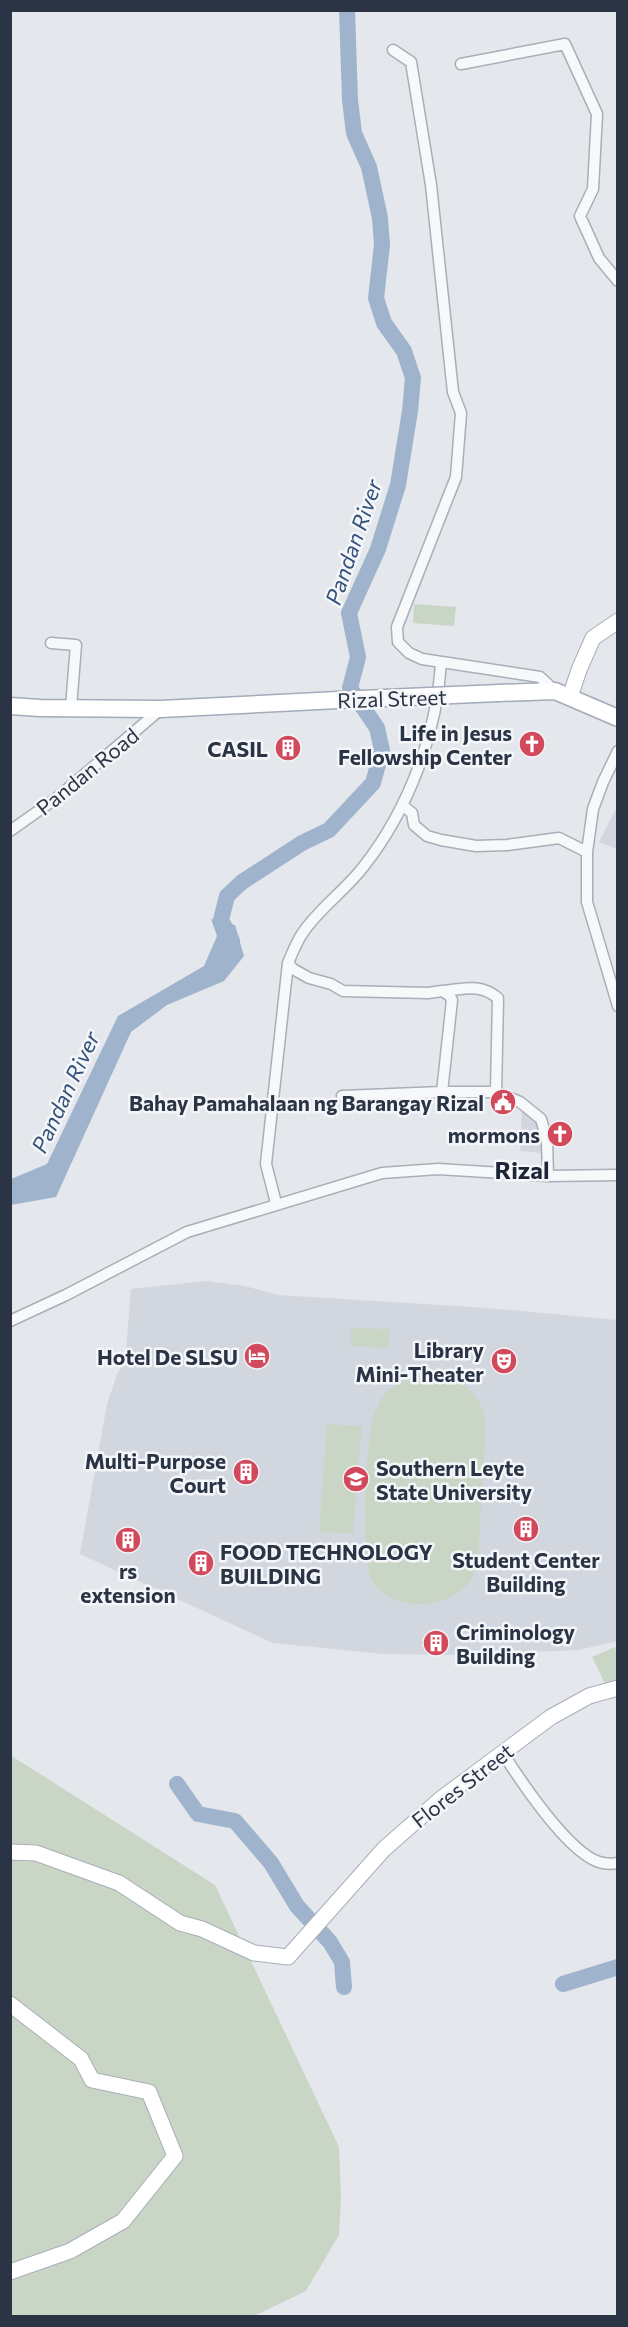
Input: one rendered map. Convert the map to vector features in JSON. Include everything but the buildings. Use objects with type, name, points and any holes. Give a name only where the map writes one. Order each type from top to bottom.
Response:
[{"type":"main road","name":"Rizal Street","points":[[10,706],[161,709],[499,693],[562,694],[618,718]]},
{"type":"street","points":[[461,64],[565,44],[597,114],[593,189],[580,216],[599,258],[618,281]]},
{"type":"street","points":[[393,50],[411,63],[431,185],[453,392],[461,413],[456,477],[397,627],[398,642],[409,653],[422,659],[540,677],[562,694],[579,670],[593,638],[618,621]]},
{"type":"street","points":[[51,643],[76,645],[71,707]]},
{"type":"street","points":[[276,1203],[267,1164],[288,963],[302,934],[364,866],[402,805],[425,748],[440,678],[441,662]]},
{"type":"street","name":"Pandan Road","points":[[10,831],[58,797],[123,744],[161,709]]},
{"type":"street","points":[[618,751],[593,809],[587,852],[587,902],[618,1006]]},
{"type":"street","points":[[402,805],[412,813],[414,825],[427,836],[441,840],[476,846],[507,845],[543,838],[559,838],[587,852]]},
{"type":"street","points":[[288,963],[293,969],[309,978],[331,984],[343,991],[428,993],[475,988],[487,989],[498,998],[496,1092]]},
{"type":"street","points":[[442,991],[449,994],[452,1000],[442,1092]]},
{"type":"street","points":[[342,1096],[496,1092],[520,1102],[541,1119],[547,1140],[548,1176]]},
{"type":"street","points":[[10,1321],[66,1295],[187,1232],[276,1203],[382,1173],[438,1169],[548,1176],[618,1175]]},
{"type":"street","name":"Flores Street","points":[[10,1852],[36,1853],[119,1883],[180,1923],[202,1929],[254,1953],[288,1958],[384,1849],[442,1798],[551,1717],[589,1696],[618,1688]]},
{"type":"street","points":[[502,1752],[516,1774],[567,1838],[587,1856],[599,1862],[618,1863]]},
{"type":"street","points":[[10,2004],[81,2059],[92,2080],[149,2092],[174,2157],[123,2221],[70,2251],[10,2272]]},
{"type":"shaded area","points":[[617,807],[617,849],[599,842]]},
{"type":"shaded area","points":[[522,1107],[534,1115],[540,1126],[541,1153],[520,1151]]},
{"type":"shaded area","name":"Southern Leyte State University","points":[[206,1281],[245,1286],[278,1295],[488,1308],[617,1320],[617,1641],[579,1650],[466,1655],[384,1654],[273,1643],[80,1554],[107,1404],[118,1372],[125,1362],[131,1289]]},
{"type":"green space","points":[[414,604],[456,607],[454,626],[413,623]]},
{"type":"green space","points":[[351,1328],[390,1329],[389,1348],[351,1346]]},
{"type":"green space","points":[[422,1375],[446,1377],[463,1384],[482,1407],[486,1419],[478,1560],[475,1571],[461,1591],[449,1598],[422,1604],[394,1599],[382,1592],[373,1582],[366,1552],[365,1504],[370,1436],[376,1409],[390,1388]]},
{"type":"green space","points":[[327,1424],[362,1426],[353,1534],[319,1532]]},
{"type":"green space","points":[[615,1647],[617,1696],[612,1698],[592,1657]]},
{"type":"green space","points":[[10,1755],[215,1885],[339,2147],[341,2197],[339,2235],[306,2291],[254,2316],[11,2316]]},
{"type":"water","points":[[211,919],[235,925],[244,956],[224,981],[167,1005],[131,1032],[56,1197],[11,1205],[11,1179],[47,1164],[118,1016],[204,966],[217,936]]},
{"type":"waterway","name":"Pandan River","points":[[232,941],[221,920],[227,896],[242,882],[302,843],[329,830],[373,783],[382,750],[377,728],[350,688],[358,657],[349,613],[378,549],[398,485],[413,378],[404,351],[384,323],[376,298],[382,245],[380,218],[369,167],[354,133],[350,100],[347,10]]},
{"type":"waterway","points":[[177,1784],[198,1814],[235,1821],[271,1863],[297,1906],[330,1942],[342,1962],[344,1987]]},
{"type":"waterway","points":[[563,1984],[618,1967]]},
{"type":"place","name":"Life in Jesus Fellowship Center","points":[[532,744]]},
{"type":"place","name":"CASIL","points":[[288,748]]},
{"type":"place","name":"Bahay Pamahalaan ng Barangay Rizal","points":[[503,1102]]},
{"type":"place","name":"mormons","points":[[560,1134]]},
{"type":"place","name":"Hotel De SLSU","points":[[257,1356]]},
{"type":"place","name":"Library Mini-Theater","points":[[504,1361]]},
{"type":"place","name":"Multi-Purpose Court","points":[[246,1472]]},
{"type":"place","name":"Southern Leyte State University","points":[[356,1479]]},
{"type":"place","name":"Student Center Building","points":[[526,1529]]},
{"type":"place","name":"rs extension","points":[[128,1540]]},
{"type":"place","name":"FOOD TECHNOLOGY BUILDING","points":[[201,1563]]},
{"type":"place","name":"Criminology Building","points":[[436,1643]]},
{"type":"district","name":"Rizal","points":[[522,1169]]}]
